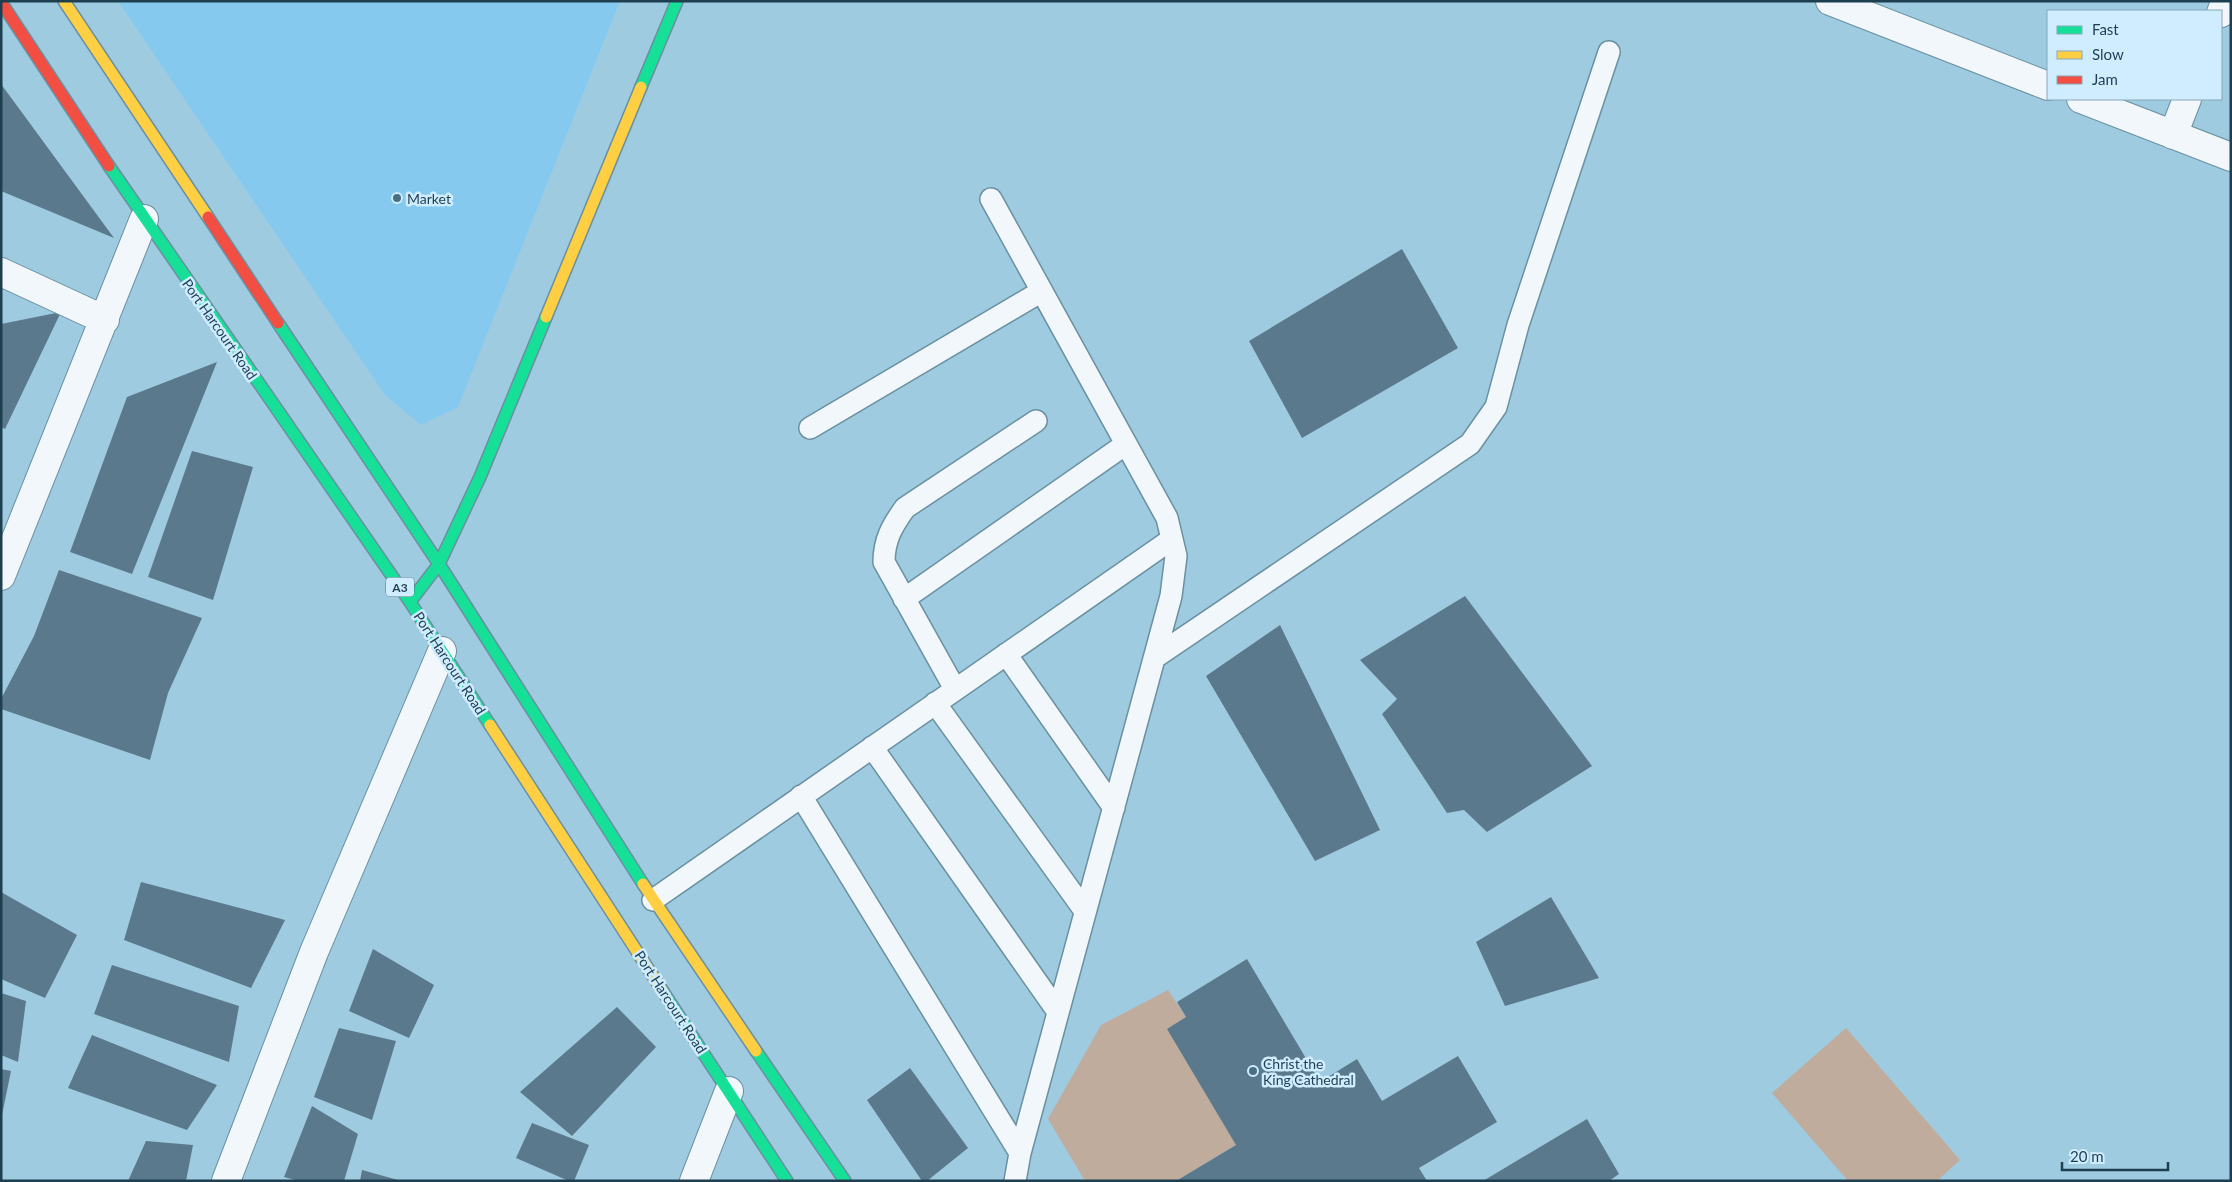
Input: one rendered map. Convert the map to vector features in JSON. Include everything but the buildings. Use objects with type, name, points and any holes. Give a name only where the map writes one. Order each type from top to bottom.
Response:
[{"type":"main road","points":[[64,1],[439,564],[652,900],[845,1181]]},
{"type":"main road","points":[[410,602],[439,564],[480,478],[677,1]]},
{"type":"main road","name":"Port Harcourt Road","points":[[1,2],[144,219],[410,602],[787,1181]]},
{"type":"street","points":[[1830,1],[2047,86]]},
{"type":"street","points":[[2084,100],[2231,157]]},
{"type":"street","points":[[2173,135],[2187,100]]},
{"type":"street","points":[[1,576],[144,219]]},
{"type":"street","points":[[1,272],[105,320]]},
{"type":"street","points":[[226,1181],[314,952],[442,651]]},
{"type":"street","points":[[694,1181],[729,1091]]},
{"type":"lane","points":[[1154,658],[1470,444],[1496,406],[1518,326],[1609,52]]},
{"type":"lane","points":[[991,199],[1167,518],[1176,556],[1172,596],[1020,1153],[1015,1181]]},
{"type":"lane","points":[[810,428],[1042,290]]},
{"type":"lane","points":[[955,689],[884,562],[884,548],[890,528],[905,508],[1036,421]]},
{"type":"lane","points":[[904,599],[1126,444]]},
{"type":"lane","points":[[652,900],[1172,539]]},
{"type":"lane","points":[[1006,654],[1114,808]]},
{"type":"lane","points":[[935,703],[1086,911]]},
{"type":"lane","points":[[872,747],[1058,1012]]},
{"type":"lane","points":[[800,796],[1020,1153]]},
{"type":"shaded area","name":"Market","points":[[118,1],[620,1],[458,407],[421,425],[385,395]]},
{"type":"shaded area","points":[[1168,990],[1186,1017],[1236,1145],[1176,1181],[1085,1181],[1048,1119],[1101,1025]]},
{"type":"shaded area","points":[[1846,1028],[1960,1160],[1937,1181],[1848,1181],[1772,1093]]},
{"type":"traffic: fast","points":[[641,87],[677,1]]},
{"type":"traffic: fast","points":[[109,166],[410,602],[490,725]]},
{"type":"traffic: fast","points":[[410,602],[439,564],[480,477],[546,317]]},
{"type":"traffic: fast","points":[[278,323],[439,564],[643,884]]},
{"type":"traffic: fast","points":[[662,990],[787,1181]]},
{"type":"traffic: fast","points":[[756,1051],[845,1181]]},
{"type":"traffic: slow","points":[[64,1],[208,217]]},
{"type":"traffic: slow","points":[[546,317],[641,87]]},
{"type":"traffic: slow","points":[[490,725],[662,990]]},
{"type":"traffic: slow","points":[[643,884],[756,1051]]},
{"type":"traffic: jam","points":[[1,2],[109,166]]},
{"type":"traffic: jam","points":[[208,217],[278,323]]},
{"type":"place","name":"Market","points":[[397,198]]},
{"type":"place","name":"Christ the King Cathedral","points":[[1253,1071]]}]
